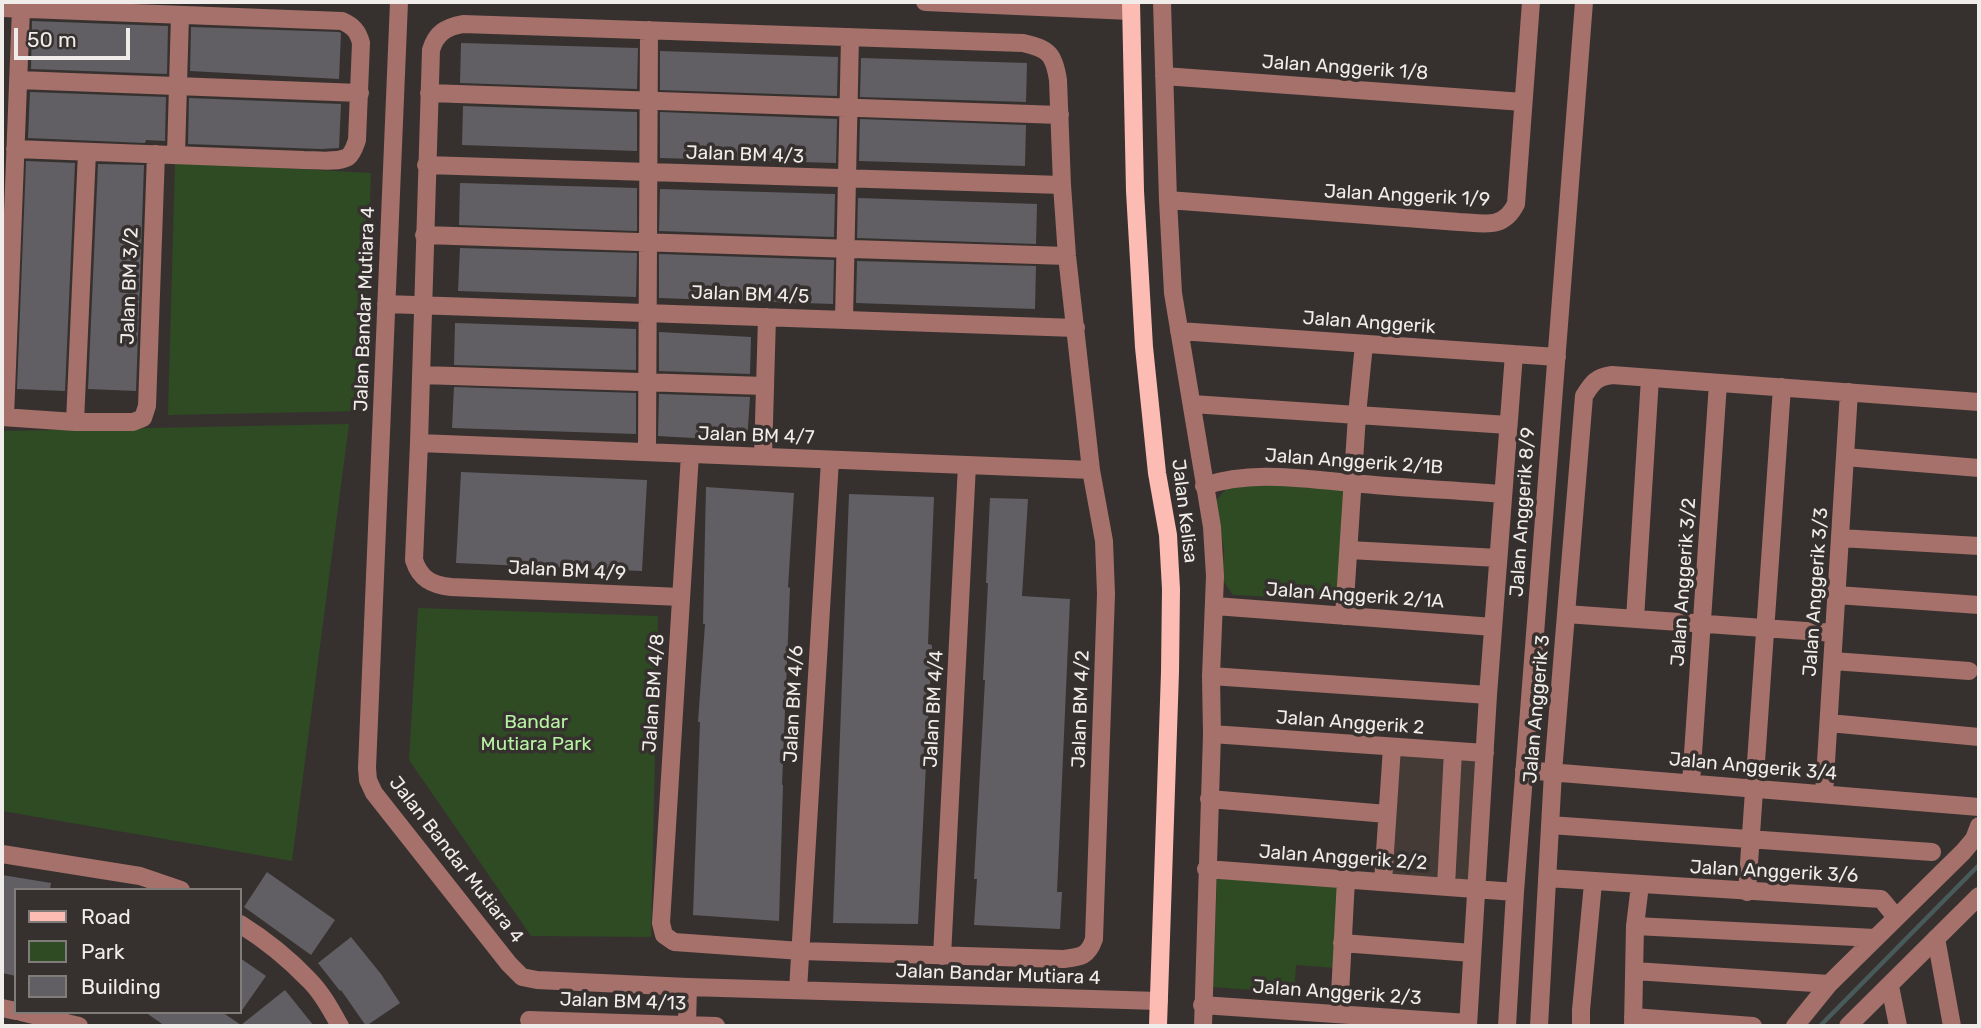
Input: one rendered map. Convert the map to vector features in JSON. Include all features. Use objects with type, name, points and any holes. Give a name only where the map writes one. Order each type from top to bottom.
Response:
[{"type":"main road","name":"Jalan Kelisa","points":[[1131,6],[1135,191],[1144,347],[1157,473],[1168,535],[1171,589],[1158,1026]]},
{"type":"street","name":"Jalan Bandar Mutiara 4","points":[[399,2],[367,768],[368,780],[374,793],[509,964],[522,976],[537,980],[1158,1001]]},
{"type":"street","points":[[925,2],[1131,6]]},
{"type":"street","points":[[1162,2],[1173,293],[1214,550],[1215,607],[1203,1026]]},
{"type":"street","name":"Jalan Anggerik 1/9","points":[[1168,200],[1497,223],[1511,215],[1516,204],[1531,2]]},
{"type":"street","name":"Jalan Anggerik 8/9","points":[[1507,1026],[1524,770],[1584,2]]},
{"type":"street","points":[[2,8],[342,21],[359,33],[361,43],[357,140],[348,157],[315,160],[15,149]]},
{"type":"street","points":[[21,8],[15,149],[6,227],[3,417],[75,422],[88,152]]},
{"type":"street","points":[[176,155],[180,15]]},
{"type":"street","points":[[419,443],[431,50],[437,36],[446,28],[463,24],[850,37],[844,320]]},
{"type":"street","points":[[647,452],[649,30]]},
{"type":"street","name":"Jalan BM 4/2","points":[[850,37],[1023,43],[1042,47],[1051,56],[1058,80],[1067,256],[1091,470],[1104,541],[1106,594],[1094,939],[1091,950],[1080,957],[1063,959],[942,956]]},
{"type":"street","name":"Jalan Anggerik 1/8","points":[[1164,76],[1523,102]]},
{"type":"street","points":[[18,80],[360,93]]},
{"type":"street","points":[[429,93],[1060,115]]},
{"type":"street","name":"Jalan BM 3/2","points":[[75,422],[132,422],[143,418],[147,406],[156,154]]},
{"type":"street","name":"Jalan BM 4/3","points":[[426,164],[1062,186]]},
{"type":"street","points":[[424,235],[1067,256]]},
{"type":"street","name":"Jalan BM 4/5","points":[[386,304],[1076,328]]},
{"type":"street","points":[[763,457],[767,317]]},
{"type":"street","name":"Jalan Anggerik","points":[[1179,331],[1556,357]]},
{"type":"street","points":[[1344,616],[1364,344]]},
{"type":"street","points":[[1468,1025],[1488,695],[1514,354]]},
{"type":"street","points":[[421,375],[765,386]]},
{"type":"street","name":"Jalan Anggerik 3","points":[[1539,1026],[1553,772],[1584,396],[1593,382],[1602,376],[1650,378]]},
{"type":"street","points":[[1635,619],[1650,378],[1979,402]]},
{"type":"street","name":"Jalan Anggerik 3/2","points":[[1691,783],[1718,383]]},
{"type":"street","points":[[1747,891],[1782,387]]},
{"type":"street","name":"Jalan Anggerik 3/3","points":[[1824,794],[1849,392]]},
{"type":"street","points":[[1192,404],[1508,425]]},
{"type":"street","name":"Jalan BM 4/7","points":[[419,443],[1091,470]]},
{"type":"street","name":"Jalan BM 4/9","points":[[419,443],[414,560],[417,570],[434,585],[681,597]]},
{"type":"street","name":"Jalan BM 4/8","points":[[690,454],[661,923],[664,934],[674,942],[801,951]]},
{"type":"street","points":[[1845,457],[1979,468]]},
{"type":"street","name":"Jalan BM 4/6","points":[[799,990],[830,460]]},
{"type":"street","name":"Jalan BM 4/4","points":[[942,956],[967,465]]},
{"type":"street","name":"Jalan Anggerik 2/1B","points":[[1204,486],[1222,480],[1276,476],[1502,494]]},
{"type":"street","points":[[1840,538],[1979,546]]},
{"type":"street","points":[[1349,550],[1498,558]]},
{"type":"street","points":[[1837,595],[1979,605]]},
{"type":"street","name":"Jalan Anggerik 2/1A","points":[[1215,607],[1493,627]]},
{"type":"street","points":[[1566,614],[1835,633]]},
{"type":"street","points":[[1833,661],[1969,671]]},
{"type":"street","points":[[1211,676],[1488,695]]},
{"type":"street","points":[[1829,723],[1979,737]]},
{"type":"street","name":"Jalan Anggerik 2","points":[[1212,733],[1485,754]]},
{"type":"street","points":[[1382,882],[1392,747]]},
{"type":"street","points":[[1446,886],[1453,751]]},
{"type":"street","name":"Jalan Anggerik 3/4","points":[[1524,770],[1979,807]]},
{"type":"street","points":[[1209,799],[1387,814]]},
{"type":"street","points":[[1550,825],[1931,852]]},
{"type":"street","points":[[1795,1026],[1829,985],[1963,852],[1974,839],[1979,827]]},
{"type":"street","points":[[2,854],[140,876],[175,888]]},
{"type":"street","name":"Jalan Anggerik 2/2","points":[[1206,869],[1515,892]]},
{"type":"street","name":"Jalan Anggerik 3/6","points":[[1547,878],[1881,900],[1896,917]]},
{"type":"street","points":[[1339,1014],[1346,879]]},
{"type":"street","points":[[1581,1026],[1593,883]]},
{"type":"street","points":[[1640,885],[1635,926],[1633,1022],[1753,1026]]},
{"type":"street","points":[[1848,1026],[1936,938],[1978,902]]},
{"type":"street","points":[[242,925],[310,980],[340,1026]]},
{"type":"street","points":[[1635,926],[1875,938]]},
{"type":"street","points":[[1936,938],[1952,1026]]},
{"type":"street","points":[[1342,943],[1472,953]]},
{"type":"street","points":[[801,951],[942,956]]},
{"type":"street","points":[[1635,971],[1829,985]]},
{"type":"street","points":[[1890,986],[1898,1026]]},
{"type":"street","points":[[687,1025],[688,987]]},
{"type":"street","name":"Jalan Anggerik 2/3","points":[[1202,1005],[1265,1018],[1339,1014],[1468,1025]]},
{"type":"street","points":[[29,1014],[79,1026]]},
{"type":"street","name":"Jalan BM 4/13","points":[[529,1020],[716,1026]]},
{"type":"shaded area","points":[[1386,752],[1492,758],[1485,881],[1380,875]]},
{"type":"green space","points":[[175,162],[371,173],[362,411],[168,415]]},
{"type":"green space","points":[[349,424],[292,861],[2,811],[2,431]]},
{"type":"green space","points":[[1271,482],[1346,489],[1340,600],[1233,595],[1222,579],[1224,550],[1215,502],[1227,488]]},
{"type":"green space","name":"Bandar Mutiara Park","points":[[418,608],[658,616],[651,937],[531,936],[409,760]]},
{"type":"green space","points":[[1217,877],[1340,885],[1336,968],[1296,965],[1294,993],[1213,987]]},
{"type":"building","points":[[32,21],[168,26],[167,74],[31,69]]},
{"type":"building","points":[[191,27],[339,32],[339,79],[190,71]]},
{"type":"building","points":[[461,43],[638,48],[637,89],[460,83]]},
{"type":"building","points":[[660,51],[838,57],[837,96],[660,90]]},
{"type":"building","points":[[861,58],[1027,63],[1026,102],[860,97]]},
{"type":"building","points":[[30,92],[166,97],[165,141],[146,140],[145,143],[28,138]]},
{"type":"building","points":[[189,98],[341,104],[339,148],[188,144]]},
{"type":"building","points":[[463,106],[637,112],[637,151],[462,145]]},
{"type":"building","points":[[660,112],[837,119],[836,163],[660,158]]},
{"type":"building","points":[[860,119],[1026,125],[1025,166],[859,161]]},
{"type":"building","points":[[26,161],[75,163],[65,391],[17,389]]},
{"type":"building","points":[[98,164],[144,165],[136,391],[88,389]]},
{"type":"building","points":[[460,183],[637,188],[637,231],[459,225]]},
{"type":"building","points":[[660,189],[835,194],[834,237],[659,231]]},
{"type":"building","points":[[858,198],[1037,204],[1036,244],[857,238]]},
{"type":"building","points":[[460,248],[637,253],[636,297],[458,291]]},
{"type":"building","points":[[659,254],[834,260],[833,304],[659,298]]},
{"type":"building","points":[[857,261],[1036,266],[1035,309],[856,303]]},
{"type":"building","points":[[455,323],[636,329],[636,370],[454,365]]},
{"type":"building","points":[[659,332],[751,337],[750,374],[659,371]]},
{"type":"building","points":[[454,387],[636,393],[636,434],[452,428]]},
{"type":"building","points":[[659,394],[750,397],[747,441],[658,436]]},
{"type":"building","points":[[461,472],[647,480],[642,571],[456,563]]},
{"type":"building","points":[[706,487],[794,493],[788,587],[779,921],[693,915],[698,722],[705,624]]},
{"type":"building","points":[[849,494],[934,497],[928,644],[932,645],[918,924],[833,923]]},
{"type":"building","points":[[990,498],[1028,499],[1022,596],[1070,599],[1057,892],[1062,892],[1060,929],[974,925]]},
{"type":"building","points":[[267,872],[335,920],[311,955],[244,907]]},
{"type":"building","points":[[2,875],[51,883],[50,888],[14,888],[14,976],[2,973]]},
{"type":"building","points":[[351,937],[400,1003],[366,1026],[318,963]]},
{"type":"building","points":[[242,959],[266,976],[242,1010]]},
{"type":"building","points":[[285,990],[314,1026],[165,1026],[148,1014],[225,1014],[241,1025]]},
{"type":"waterway","points":[[1820,1026],[1979,865]]}]
